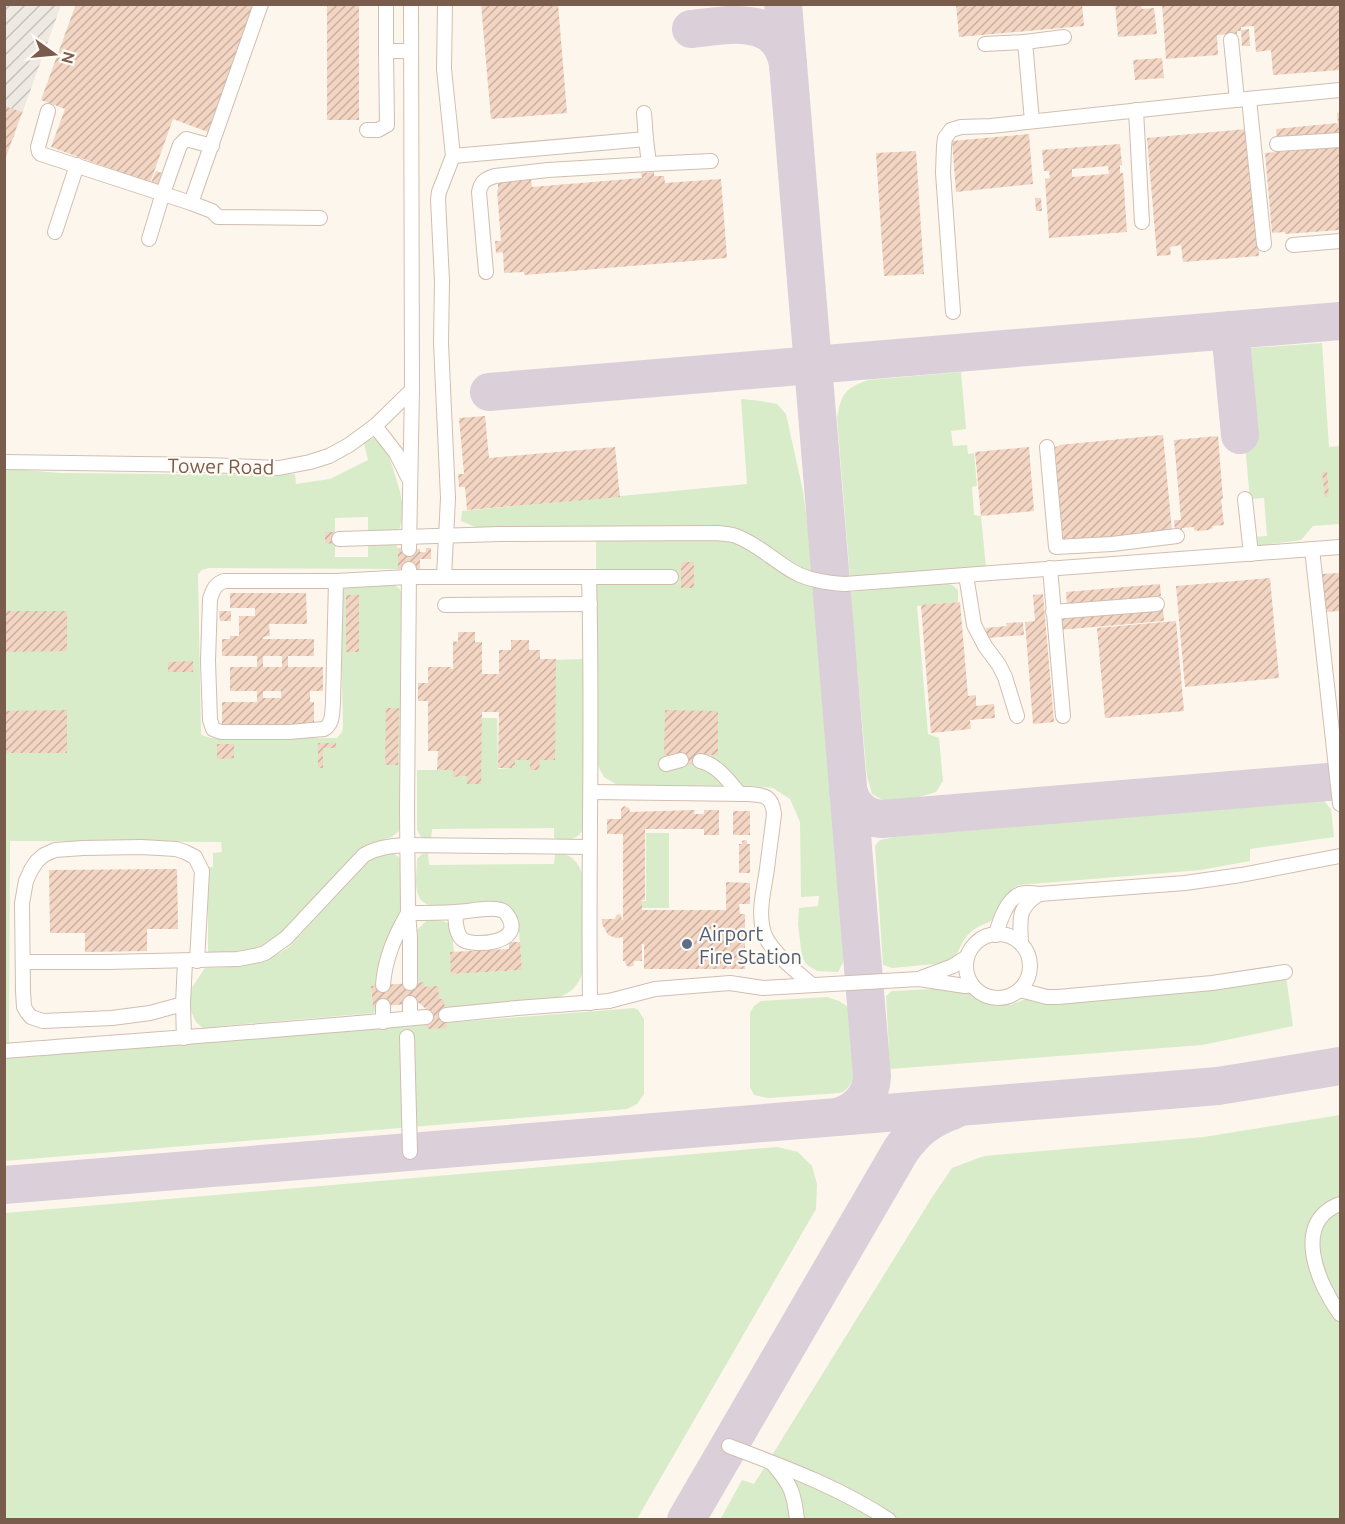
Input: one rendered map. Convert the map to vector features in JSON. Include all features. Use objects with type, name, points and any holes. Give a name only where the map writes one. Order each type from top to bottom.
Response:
[{"type":"street","points":[[191,202],[261,4]]},
{"type":"street","points":[[367,130],[378,130],[387,125],[386,4]]},
{"type":"street","points":[[410,543],[411,4]]},
{"type":"street","points":[[444,577],[448,498],[441,343],[442,281],[438,199],[453,156],[444,69],[445,4]]},
{"type":"street","points":[[985,44],[1064,37]]},
{"type":"street","points":[[1231,40],[1243,99],[1264,244]]},
{"type":"street","points":[[1025,42],[1032,121]]},
{"type":"street","points":[[386,51],[410,51]]},
{"type":"street","points":[[953,312],[943,173],[945,138],[951,130],[1341,90]]},
{"type":"street","points":[[1136,110],[1142,222]]},
{"type":"street","points":[[48,111],[38,147],[39,152],[191,202],[212,211],[218,217],[320,218]]},
{"type":"street","points":[[644,113],[649,164]]},
{"type":"street","points":[[149,239],[180,145],[186,139],[212,146]]},
{"type":"street","points":[[453,156],[646,139]]},
{"type":"street","points":[[1277,144],[1341,140]]},
{"type":"street","points":[[486,272],[479,192],[482,182],[486,179],[548,170],[711,161]]},
{"type":"street","points":[[55,232],[77,165]]},
{"type":"street","points":[[1293,245],[1341,241]]},
{"type":"street","name":"Tower Road","points":[[4,462],[279,468],[329,456],[349,445],[375,426],[412,390]]},
{"type":"street","points":[[375,426],[396,453],[410,480]]},
{"type":"street","points":[[1047,447],[1056,547],[1053,612],[1063,716]]},
{"type":"street","points":[[1245,499],[1251,554]]},
{"type":"street","points":[[339,539],[410,543],[447,536],[523,533],[718,533],[737,536],[796,574],[822,582],[850,584],[1341,547]]},
{"type":"street","points":[[1056,547],[1113,544],[1177,536]]},
{"type":"street","points":[[1312,549],[1341,804]]},
{"type":"street","points":[[409,573],[407,845],[410,983]]},
{"type":"street","points":[[336,582],[333,703],[331,722],[328,727],[289,732],[221,732],[213,729],[210,720],[208,661],[210,599],[218,583],[225,581],[336,582],[409,573],[444,577],[671,577]]},
{"type":"street","points":[[966,575],[974,624],[985,646],[1005,676],[1017,716]]},
{"type":"street","points":[[589,577],[590,1003]]},
{"type":"street","points":[[445,605],[590,604]]},
{"type":"street","points":[[1053,612],[1157,604]]},
{"type":"street","points":[[666,764],[681,760]]},
{"type":"street","points":[[700,761],[719,771],[740,794]]},
{"type":"street","points":[[591,792],[740,794],[763,795],[770,799],[774,814],[762,907],[763,929],[776,950],[811,984]]},
{"type":"street","points":[[22,962],[191,961],[238,959],[265,953],[286,938],[364,855],[386,847],[407,845],[589,847]]},
{"type":"street","points":[[183,1004],[150,1013],[112,1018],[43,1021],[31,1017],[24,1007],[22,962],[24,891],[26,881],[37,861],[55,850],[83,848],[176,849],[195,857],[202,871],[191,961],[183,1004],[184,1038]]},
{"type":"street","points":[[996,935],[1004,913],[1015,897],[1029,892],[1039,894],[1185,883],[1341,856]]},
{"type":"street","points":[[1021,943],[1020,928],[1023,908],[1039,894]]},
{"type":"street","points":[[408,913],[455,912]]},
{"type":"street","points":[[383,985],[385,965],[390,950],[408,913]]},
{"type":"street","points":[[996,935],[1012,937],[1021,943],[1026,950],[1030,967],[1029,975],[1020,990],[1008,996],[995,998],[982,994],[972,985],[966,972],[970,949],[983,937],[996,935]]},
{"type":"street","points":[[919,979],[953,966],[967,957]]},
{"type":"street","points":[[1020,990],[1047,997],[1058,997],[1212,983],[1285,972]]},
{"type":"street","points":[[446,1015],[609,1001],[655,989],[730,983],[763,988],[919,979],[972,985]]},
{"type":"street","points":[[410,1003],[410,1018]]},
{"type":"street","points":[[383,1006],[383,1022]]},
{"type":"street","points":[[4,1051],[426,1017]]},
{"type":"street","points":[[407,1037],[410,1152]]},
{"type":"street","points":[[1341,1204],[1325,1212],[1319,1219],[1312,1248],[1318,1274],[1341,1314]]},
{"type":"street","points":[[729,1446],[831,1486],[889,1520]]},
{"type":"street","points":[[772,1462],[788,1482],[795,1503],[797,1520]]},
{"type":"shaded area","points":[[5,5],[61,5],[5,161]]},
{"type":"green space","points":[[1322,343],[1329,447],[1340,446],[1340,524],[1313,526],[1301,540],[1257,546],[1254,537],[1267,536],[1264,498],[1250,499],[1236,349]]},
{"type":"green space","points":[[961,372],[966,429],[951,431],[953,446],[967,445],[968,454],[974,453],[977,486],[972,487],[974,515],[981,516],[986,568],[850,577],[837,418],[843,397],[850,389],[869,380]]},
{"type":"green space","points":[[741,399],[777,404],[786,414],[803,491],[814,573],[734,528],[478,528],[461,521],[462,511],[747,484]]},
{"type":"green space","points":[[375,437],[388,453],[400,491],[404,513],[399,530],[368,531],[368,517],[335,518],[335,557],[368,557],[368,544],[396,545],[398,569],[209,568],[202,570],[198,574],[201,734],[211,738],[337,738],[343,727],[340,594],[347,586],[392,584],[401,592],[399,831],[392,837],[360,849],[289,927],[270,942],[242,951],[208,953],[208,867],[213,867],[213,853],[222,852],[221,842],[10,841],[10,1054],[176,1044],[634,1008],[644,1019],[644,1094],[637,1104],[627,1109],[5,1161],[4,470],[60,473],[295,474],[296,484],[330,479],[368,460],[364,443]]},
{"type":"green space","points":[[722,538],[741,546],[814,589],[844,961],[838,972],[817,971],[807,965],[802,957],[798,924],[799,908],[818,906],[819,896],[801,897],[800,822],[790,799],[773,788],[754,786],[617,785],[604,777],[597,764],[596,541]]},
{"type":"green space","points":[[943,583],[952,585],[958,590],[958,602],[917,606],[928,734],[939,738],[943,781],[936,792],[886,802],[872,794],[867,776],[850,592]]},
{"type":"green space","points":[[583,659],[584,827],[582,832],[569,839],[556,839],[554,828],[432,829],[431,839],[421,837],[417,830],[417,770],[453,770],[453,777],[467,776],[467,784],[481,784],[480,718],[497,718],[498,769],[510,768],[510,760],[552,660]]},
{"type":"green space","points":[[1323,800],[1331,809],[1334,837],[1250,849],[1250,861],[1201,870],[1019,885],[1009,891],[995,918],[969,934],[954,959],[945,963],[892,968],[883,965],[875,846],[880,840]]},
{"type":"green space","points":[[646,833],[669,833],[669,908],[639,908],[639,901],[646,901]]},
{"type":"green space","points":[[392,853],[399,857],[400,861],[400,910],[383,956],[379,986],[371,987],[373,1006],[377,1006],[374,1013],[204,1029],[196,1022],[191,1011],[191,989],[205,968],[249,965],[280,953],[290,946],[367,863],[378,856]]},
{"type":"green space","points":[[428,853],[429,865],[554,864],[556,853],[573,859],[583,875],[582,973],[574,988],[559,997],[445,1008],[444,999],[439,999],[424,987],[424,982],[416,983],[417,930],[427,920],[439,920],[451,924],[454,952],[452,974],[522,970],[518,919],[511,909],[501,902],[432,906],[420,899],[416,887],[417,859],[422,854]]},
{"type":"green space","points":[[1286,976],[1293,1026],[1202,1045],[890,1069],[886,996],[892,991],[967,989],[983,1001],[997,1005],[1010,1005],[1026,999],[1042,1004],[1209,990]]},
{"type":"green space","points":[[827,997],[848,1007],[851,1017],[853,1078],[848,1087],[840,1093],[768,1098],[754,1095],[750,1087],[750,1013],[754,1006],[761,1001]]},
{"type":"green space","points":[[1340,1115],[1340,1519],[720,1520],[742,1480],[754,1484],[952,1168],[984,1156],[1204,1137]]},
{"type":"green space","points":[[777,1147],[798,1152],[812,1166],[817,1184],[816,1209],[637,1519],[5,1519],[5,1213]]},
{"type":"building","points":[[76,4],[253,4],[208,132],[173,119],[150,183],[51,147],[65,109],[41,100]]},
{"type":"building","points":[[327,4],[359,4],[359,120],[327,120]]},
{"type":"building","points":[[481,4],[558,4],[567,113],[491,119]]},
{"type":"building","points":[[956,4],[1082,4],[1084,26],[959,37]]},
{"type":"building","points":[[1115,4],[1141,4],[1142,9],[1154,8],[1157,34],[1118,37]]},
{"type":"building","points":[[1162,4],[1340,4],[1340,70],[1273,75],[1271,50],[1256,52],[1254,26],[1241,27],[1241,30],[1249,29],[1250,46],[1242,46],[1241,31],[1237,31],[1237,34],[1217,35],[1218,55],[1166,59]]},
{"type":"building","points":[[1162,58],[1164,78],[1135,80],[1133,60]]},
{"type":"building","points":[[4,106],[22,112],[5,159],[4,159]]},
{"type":"building","points":[[1340,112],[1340,134],[1277,139],[1276,129],[1338,123],[1337,113]]},
{"type":"building","points":[[1247,129],[1259,256],[1183,262],[1181,245],[1170,247],[1171,255],[1157,256],[1147,138]]},
{"type":"building","points":[[1029,134],[1033,184],[956,192],[952,141]]},
{"type":"building","points":[[1120,144],[1122,165],[1120,165],[1120,173],[1123,173],[1127,232],[1049,238],[1045,179],[1050,178],[1049,171],[1044,171],[1042,150]],"holes":[[[1108,166],[1109,174],[1072,177],[1072,169]]]},
{"type":"building","points":[[1340,147],[1340,230],[1272,233],[1265,153]]},
{"type":"building","points":[[916,151],[924,274],[884,276],[876,153]]},
{"type":"building","points":[[156,171],[162,173],[158,185],[151,183]]},
{"type":"building","points":[[654,172],[654,176],[664,176],[665,183],[721,179],[727,258],[524,275],[524,272],[504,273],[503,252],[496,253],[495,241],[501,241],[498,180],[531,179],[532,187],[642,178],[641,173]]},
{"type":"building","points":[[1035,198],[1041,198],[1042,211],[1036,211]]},
{"type":"building","points":[[485,416],[489,458],[615,447],[620,497],[467,510],[465,487],[459,487],[458,474],[464,474],[459,418]]},
{"type":"building","points":[[1163,435],[1172,531],[1063,541],[1055,447]]},
{"type":"building","points":[[1218,436],[1224,525],[1212,526],[1213,528],[1208,530],[1194,530],[1194,527],[1175,531],[1174,520],[1181,520],[1174,440]]},
{"type":"building","points":[[1029,447],[1034,511],[981,516],[975,452]]},
{"type":"building","points":[[1322,472],[1327,472],[1329,497],[1325,497]]},
{"type":"building","points":[[325,532],[334,532],[334,544],[325,543]]},
{"type":"building","points":[[398,548],[420,549],[420,552],[426,552],[426,548],[431,548],[431,559],[420,559],[420,569],[398,569]]},
{"type":"building","points":[[681,562],[694,562],[694,588],[681,588]]},
{"type":"building","points":[[1340,573],[1340,611],[1324,612],[1321,574]]},
{"type":"building","points":[[1270,578],[1279,678],[1185,687],[1176,586]]},
{"type":"building","points":[[1160,584],[1161,596],[1067,604],[1066,592]]},
{"type":"building","points":[[230,593],[306,593],[307,624],[269,624],[270,636],[263,637],[263,639],[314,639],[314,656],[288,656],[288,667],[323,667],[323,691],[310,691],[310,702],[314,702],[314,726],[222,726],[222,702],[257,702],[257,691],[230,691],[230,667],[257,667],[257,656],[222,656],[222,639],[239,636],[239,616],[255,616],[255,608],[230,608]],"holes":[[[263,656],[282,656],[282,667],[263,667]],[[263,691],[281,691],[281,698],[263,698]]]},
{"type":"building","points":[[1043,594],[1054,722],[1033,724],[1025,622],[1035,621],[1033,595]]},
{"type":"building","points":[[346,595],[359,595],[359,652],[346,652]]},
{"type":"building","points":[[960,602],[968,696],[976,695],[976,706],[994,704],[995,718],[970,720],[971,729],[931,733],[921,605]]},
{"type":"building","points":[[1163,609],[1164,621],[1059,630],[1058,618]]},
{"type":"building","points":[[4,611],[67,611],[67,651],[4,652]]},
{"type":"building","points":[[219,611],[231,611],[231,621],[220,621]]},
{"type":"building","points":[[1176,621],[1184,711],[1105,718],[1097,628]]},
{"type":"building","points":[[1023,622],[1024,635],[987,638],[986,628]]},
{"type":"building","points":[[458,632],[475,632],[475,642],[482,642],[482,674],[499,674],[499,650],[511,650],[511,640],[529,640],[529,650],[540,650],[540,659],[556,659],[555,760],[540,760],[539,770],[530,770],[530,760],[515,760],[515,766],[512,768],[498,768],[499,712],[482,712],[481,784],[467,784],[467,776],[453,777],[453,770],[437,770],[438,751],[428,751],[428,701],[418,701],[418,683],[428,683],[428,667],[451,667],[453,669],[453,641],[458,642]]},
{"type":"building","points":[[193,661],[193,672],[168,672],[168,662]]},
{"type":"building","points":[[386,708],[399,708],[398,765],[385,765]]},
{"type":"building","points":[[67,710],[67,753],[4,753],[4,711]]},
{"type":"building","points":[[665,710],[718,711],[718,755],[700,755],[700,765],[682,764],[682,755],[664,755]]},
{"type":"building","points":[[318,743],[336,743],[336,748],[323,748],[323,768],[318,768]]},
{"type":"building","points":[[217,744],[234,744],[234,758],[217,759]]},
{"type":"building","points":[[624,806],[629,808],[630,812],[695,810],[694,814],[704,814],[704,810],[719,810],[719,835],[704,835],[704,829],[645,829],[645,900],[642,900],[642,910],[726,910],[726,882],[750,883],[750,904],[739,904],[740,914],[745,914],[745,969],[644,969],[644,944],[642,944],[642,961],[634,961],[633,966],[629,967],[623,961],[623,937],[616,938],[608,935],[602,919],[615,919],[618,914],[623,920],[623,834],[607,834],[607,819],[621,819],[621,809]]},
{"type":"building","points":[[733,811],[750,811],[750,835],[733,835]]},
{"type":"building","points":[[745,840],[747,844],[750,844],[750,873],[739,873],[739,844]]},
{"type":"building","points":[[177,869],[178,929],[147,929],[147,951],[85,952],[85,933],[50,933],[49,870]]},
{"type":"building","points":[[509,942],[520,942],[522,970],[451,974],[450,952],[509,949]]},
{"type":"building","points":[[424,982],[424,987],[438,986],[439,999],[444,999],[447,1028],[427,1029],[425,1008],[419,1003],[373,1007],[371,986]]},
{"type":"taxiway","points":[[783,4],[872,1076],[869,1090],[862,1102],[851,1111],[838,1117]]},
{"type":"taxiway","points":[[691,29],[736,25],[763,29],[774,36],[783,48],[788,64]]},
{"type":"taxiway","points":[[489,392],[1340,321]]},
{"type":"taxiway","points":[[1230,330],[1240,435]]},
{"type":"taxiway","points":[[848,790],[853,802],[860,810],[865,814],[882,819],[1340,781]]},
{"type":"taxiway","points":[[4,1185],[1218,1086],[1340,1066]]},
{"type":"taxiway","points":[[686,1520],[901,1150],[924,1126],[937,1117],[954,1110]]},
{"type":"place","name":"Airport Fire Station","points":[[687,944]]}]
